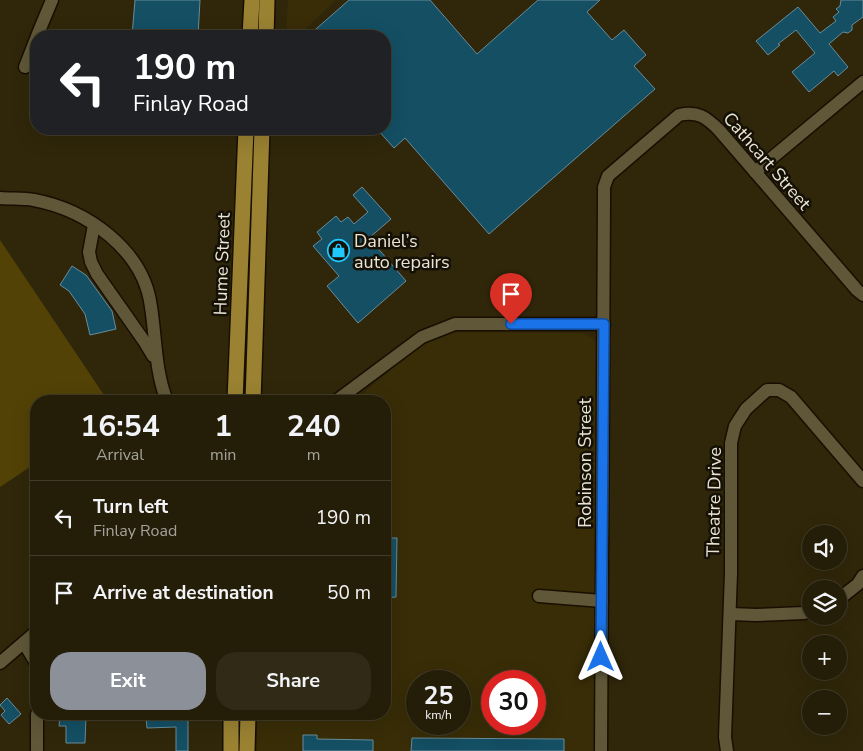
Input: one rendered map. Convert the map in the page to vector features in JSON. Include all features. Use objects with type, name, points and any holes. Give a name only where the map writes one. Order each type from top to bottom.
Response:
[{"type":"main road","points":[[250,30],[252,0]]},
{"type":"main road","points":[[266,30],[267,0]]},
{"type":"main road","name":"Hume Street","points":[[235,395],[246,135]]},
{"type":"main road","name":"Hume Street","points":[[253,395],[262,135]]},
{"type":"main road","points":[[231,720],[231,751]]},
{"type":"main road","points":[[248,720],[248,751]]},
{"type":"street","points":[[40,30],[52,0]]},
{"type":"street","points":[[25,67],[30,55]]},
{"type":"street","points":[[755,172],[863,82]]},
{"type":"street","name":"Cathcart Street","points":[[608,176],[679,115],[690,113],[701,115],[711,122],[856,290],[863,295]]},
{"type":"street","name":"Robinson Street","points":[[601,751],[604,187],[608,176]]},
{"type":"street","points":[[0,198],[33,200],[59,206],[77,214],[120,245],[135,262],[145,282],[151,306],[156,362],[164,395]]},
{"type":"street","points":[[94,225],[89,252],[91,262],[97,274],[144,341],[156,362]]},
{"type":"street","points":[[344,395],[422,337],[455,324],[604,324]]},
{"type":"street","name":"Theatre Drive","points":[[727,751],[725,737],[730,614],[732,443],[735,426],[746,409],[767,390],[780,390],[791,397],[863,481]]},
{"type":"street","points":[[847,593],[858,584],[863,576]]},
{"type":"street","points":[[539,596],[602,601]]},
{"type":"street","points":[[730,614],[802,613]]},
{"type":"street","points":[[0,663],[30,638]]},
{"type":"street","points":[[24,643],[30,653]]},
{"type":"street","points":[[37,720],[37,751]]},
{"type":"shaded area","points":[[288,0],[336,0],[304,30],[286,30]]},
{"type":"shaded area","points":[[0,240],[104,395],[30,395],[30,467],[0,487]]},
{"type":"shaded area","points":[[449,332],[583,333],[592,338],[597,344],[597,751],[257,751],[257,720],[391,720],[391,395],[361,395],[424,342]]},
{"type":"building","points":[[135,0],[200,0],[198,30],[132,30]]},
{"type":"building","points":[[349,0],[430,0],[477,54],[538,0],[600,0],[587,12],[612,40],[624,30],[646,55],[634,66],[655,89],[489,234],[405,138],[394,148],[382,135],[391,135],[391,30],[315,30]]},
{"type":"building","points":[[841,0],[863,0],[863,17],[852,25],[852,30],[848,33],[843,32],[829,44],[848,67],[838,76],[834,71],[809,92],[792,72],[815,53],[796,30],[778,44],[780,45],[768,55],[756,41],[798,7],[820,33],[836,21],[833,17],[839,12],[836,9],[840,6]]},
{"type":"building","points":[[362,187],[391,219],[369,238],[406,281],[358,323],[327,286],[339,276],[313,246],[322,239],[317,232],[336,216],[341,222],[348,217],[354,224],[368,212],[353,195]]},
{"type":"building","points":[[72,266],[86,275],[112,311],[116,329],[90,335],[85,314],[69,291],[60,285]]},
{"type":"building","points":[[391,538],[397,538],[396,597],[391,597]]},
{"type":"building","points":[[7,698],[21,714],[9,724],[1,715],[5,711],[0,705]]},
{"type":"building","points":[[60,720],[86,720],[85,743],[66,743],[66,726],[59,726]]},
{"type":"building","points":[[146,720],[188,720],[188,751],[176,751],[176,727],[147,728]]},
{"type":"building","points":[[303,735],[317,735],[317,739],[373,740],[373,751],[303,751]]},
{"type":"building","points":[[412,738],[564,739],[564,751],[411,751]]},
{"type":"place","name":"Daniel’s auto repairs","points":[[338,251]]},
{"type":"route","points":[[511,324],[604,324],[601,657]]}]
